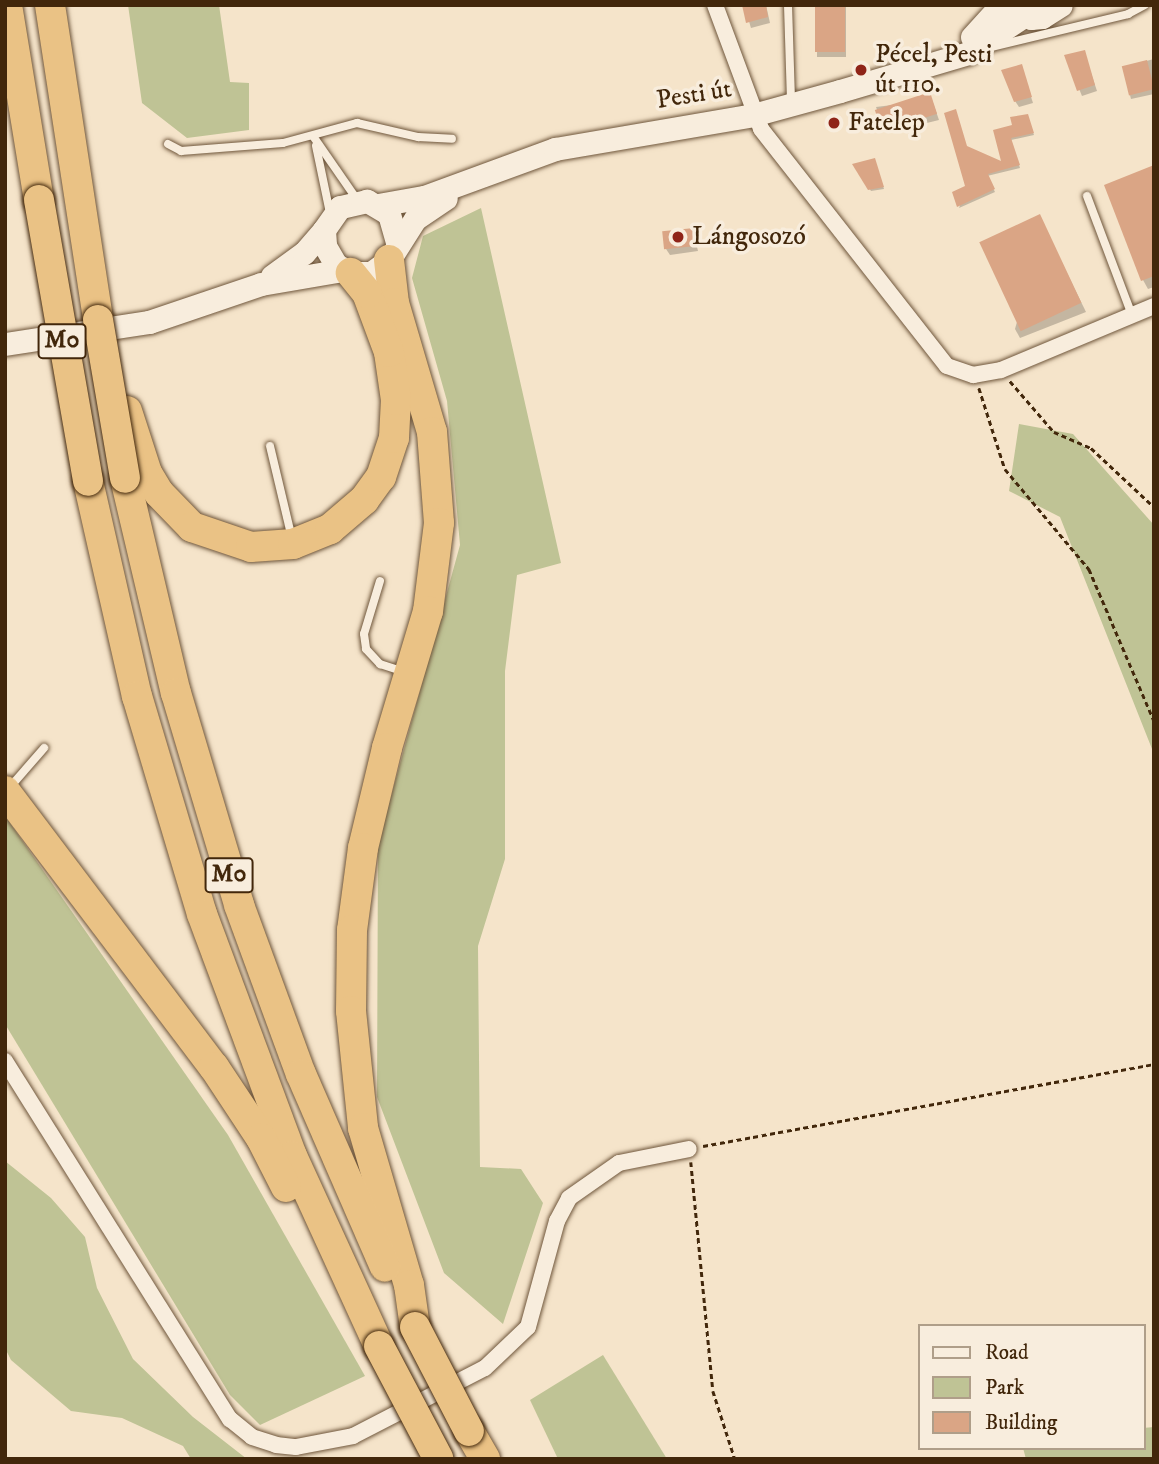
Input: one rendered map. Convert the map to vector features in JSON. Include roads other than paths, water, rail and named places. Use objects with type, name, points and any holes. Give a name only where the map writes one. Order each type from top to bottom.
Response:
[{"type":"highway","name":"M0","points":[[7,5],[38,200],[88,481],[136,696],[183,857],[264,1084],[327,1236],[379,1346],[438,1459]]},
{"type":"highway","name":"M0","points":[[50,5],[77,189],[125,478],[176,693],[239,905],[301,1074],[415,1327],[485,1459]]},
{"type":"highway","points":[[393,251],[394,303],[427,405],[439,493],[433,586],[387,748],[363,848],[352,930],[351,1011],[363,1128],[409,1285],[415,1327]]},
{"type":"highway","points":[[98,320],[147,473],[159,493],[192,527],[232,544],[293,544],[330,529],[364,500],[381,477],[394,438],[396,400],[389,352],[368,293],[347,271]]},
{"type":"highway","points":[[5,791],[214,1067],[261,1138],[292,1198],[327,1236]]},
{"type":"main road","name":"Pesti út","points":[[920,65],[975,36],[1001,5]]},
{"type":"main road","points":[[1017,11],[1042,18],[1061,5]]},
{"type":"main road","name":"Pesti út","points":[[477,178],[534,155],[602,137],[753,115],[968,53],[1017,11]]},
{"type":"main road","points":[[261,284],[304,253],[327,223],[368,203],[407,202],[477,178]]},
{"type":"main road","points":[[5,344],[149,322],[261,284],[347,271],[371,273],[393,251],[415,219],[477,178]]},
{"type":"main road","points":[[368,203],[393,220],[393,251]]},
{"type":"main road","points":[[327,223],[329,256],[347,271]]},
{"type":"street","points":[[715,5],[753,115],[914,330],[947,366],[973,375],[1001,370],[1154,306]]},
{"type":"street","points":[[5,1060],[230,1419],[252,1437],[276,1445],[296,1447],[353,1436],[485,1368],[528,1326],[557,1221],[569,1198],[619,1163],[689,1149]]},
{"type":"lane","points":[[788,5],[791,105]]},
{"type":"lane","points":[[968,53],[1128,14],[1145,5]]},
{"type":"lane","points":[[168,144],[181,150],[199,150],[314,140],[357,122],[418,137],[452,139]]},
{"type":"lane","points":[[314,140],[368,203]]},
{"type":"lane","points":[[314,140],[327,223]]},
{"type":"lane","points":[[1087,196],[1132,315]]},
{"type":"lane","points":[[270,446],[293,544]]},
{"type":"lane","points":[[380,581],[365,628],[366,649],[380,664],[410,674]]},
{"type":"lane","points":[[5,791],[26,773],[44,748]]},
{"type":"place","name":"Pécel, Pesti út 110.","points":[[861,70]]},
{"type":"place","name":"Fatelep","points":[[834,123]]},
{"type":"place","name":"Lángosozó","points":[[678,237]]}]
